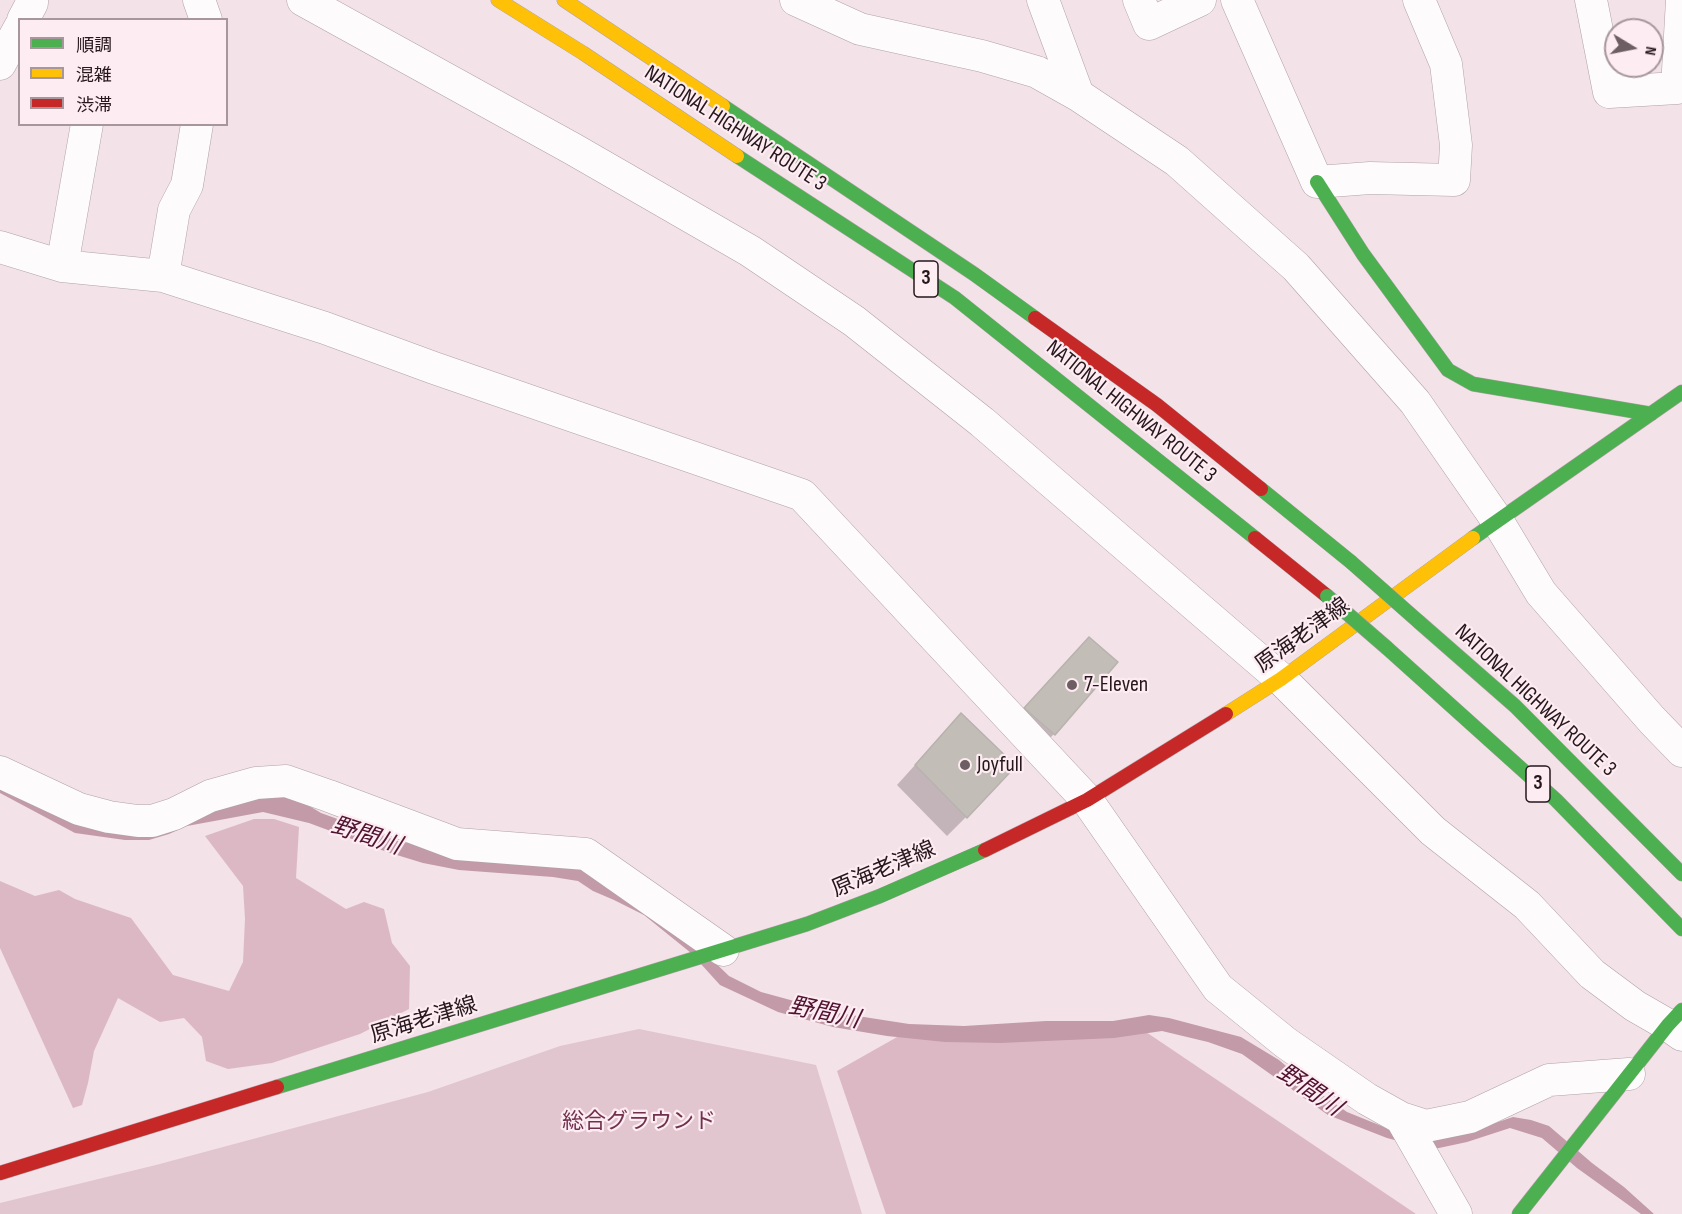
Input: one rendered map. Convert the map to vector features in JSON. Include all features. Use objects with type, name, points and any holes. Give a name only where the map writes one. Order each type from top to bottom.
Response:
[{"type":"main road","name":"NATIONAL HIGHWAY ROUTE 3","points":[[498,0],[955,298],[1327,596],[1387,648],[1556,800],[1682,929]]},
{"type":"main road","name":"NATIONAL HIGHWAY ROUTE 3","points":[[564,0],[974,274],[1157,405],[1351,562],[1515,706],[1682,874]]},
{"type":"main road","points":[[1317,182],[1362,254],[1448,370],[1473,384],[1651,414]]},
{"type":"main road","name":"原海老津線","points":[[0,1173],[807,924],[880,896],[983,851],[1087,800],[1281,679],[1497,520],[1682,392]]},
{"type":"main road","points":[[1520,1214],[1629,1074],[1677,1023]]},
{"type":"street","points":[[25,18],[32,0]]},
{"type":"street","points":[[200,0],[205,18]]},
{"type":"street","points":[[303,0],[563,143],[750,251],[854,321],[982,422],[1281,679],[1433,831],[1527,905],[1593,974],[1635,1006],[1677,1023]]},
{"type":"street","points":[[796,0],[860,29],[982,56],[1037,72],[1078,95],[1177,161],[1296,267],[1415,402],[1497,520],[1541,593],[1682,751]]},
{"type":"street","points":[[1042,0],[1078,95]]},
{"type":"street","points":[[1139,0],[1149,24],[1200,0]]},
{"type":"street","points":[[1237,0],[1317,182],[1370,178],[1454,180],[1456,145],[1446,64],[1419,0]]},
{"type":"street","points":[[1591,0],[1609,92],[1677,88],[1682,0]]},
{"type":"street","points":[[0,64],[18,31]]},
{"type":"street","points":[[62,266],[87,126]]},
{"type":"street","points":[[163,276],[174,210],[187,185],[197,126]]},
{"type":"street","points":[[0,247],[62,266],[163,276],[325,328],[802,495],[1087,800],[1218,988],[1286,1043],[1367,1099],[1401,1118],[1426,1125],[1470,1117],[1549,1080],[1629,1074]]},
{"type":"street","points":[[0,772],[80,809],[109,817],[138,821],[152,821],[174,814],[210,796],[256,783],[286,781],[457,844],[586,854],[723,950]]},
{"type":"street","points":[[1401,1118],[1456,1214]]},
{"type":"green space","name":"総合グラウンド","points":[[639,1029],[816,1065],[862,1214],[0,1214],[0,1203],[156,1165],[428,1092],[560,1046]]},
{"type":"shaded area","points":[[254,819],[274,819],[299,827],[296,878],[346,909],[364,902],[384,909],[392,943],[410,966],[409,1009],[360,1034],[272,1063],[228,1069],[206,1061],[202,1037],[184,1018],[160,1022],[118,998],[94,1051],[82,1105],[73,1108],[0,948],[0,881],[35,896],[59,890],[75,899],[131,918],[173,975],[229,991],[243,962],[245,919],[243,886],[205,836]]},
{"type":"shaded area","points":[[906,1032],[1146,1032],[1416,1214],[886,1214],[837,1071]]},
{"type":"water","name":"野間川","points":[[0,781],[73,820],[234,803],[277,796],[301,801],[321,813],[398,841],[482,857],[565,862],[598,874],[674,923],[729,976],[761,992],[838,1013],[909,1024],[964,1026],[1046,1021],[1113,1021],[1149,1015],[1169,1018],[1241,1037],[1279,1060],[1307,1084],[1347,1112],[1389,1129],[1468,1132],[1513,1117],[1549,1126],[1654,1214],[1641,1214],[1577,1168],[1542,1138],[1510,1128],[1467,1142],[1429,1149],[1387,1138],[1328,1115],[1242,1054],[1208,1042],[1162,1031],[1114,1038],[1000,1043],[945,1042],[833,1027],[778,1012],[720,985],[691,953],[644,915],[593,891],[578,881],[459,870],[423,863],[309,823],[263,812],[187,826],[149,840],[125,840],[75,833],[0,793]]},
{"type":"building","name":"7-Eleven","points":[[1089,637],[1118,662],[1055,735],[1024,708]]},
{"type":"building","name":"Joyfull","points":[[961,713],[1016,766],[967,818],[915,765]]},
{"type":"traffic: fast","points":[[723,106],[974,274],[1035,318]]},
{"type":"traffic: fast","points":[[737,156],[955,298],[1255,538]]},
{"type":"traffic: fast","points":[[1317,182],[1363,254],[1448,370],[1473,384],[1651,414]]},
{"type":"traffic: fast","points":[[1473,538],[1682,392]]},
{"type":"traffic: fast","points":[[1261,489],[1351,562]]},
{"type":"traffic: fast","points":[[1351,562],[1419,622]]},
{"type":"traffic: fast","points":[[1327,596],[1387,648]]},
{"type":"traffic: fast","points":[[1419,622],[1515,706],[1682,874]]},
{"type":"traffic: fast","points":[[1387,648],[1556,800],[1682,929]]},
{"type":"traffic: fast","points":[[277,1087],[807,924],[880,896],[985,850]]},
{"type":"traffic: fast","points":[[1519,1214],[1682,1010]]},
{"type":"traffic: slow","points":[[498,0],[583,53],[737,156]]},
{"type":"traffic: slow","points":[[564,0],[723,106]]},
{"type":"traffic: slow","points":[[1226,714],[1281,679],[1473,538]]},
{"type":"traffic: jam","points":[[1035,318],[1157,405],[1261,489]]},
{"type":"traffic: jam","points":[[1255,538],[1327,596]]},
{"type":"traffic: jam","points":[[985,850],[1087,800],[1226,714]]},
{"type":"traffic: jam","points":[[0,1173],[277,1087]]},
{"type":"place","name":"7-Eleven","points":[[1072,685]]},
{"type":"place","name":"Joyfull","points":[[965,765]]}]
